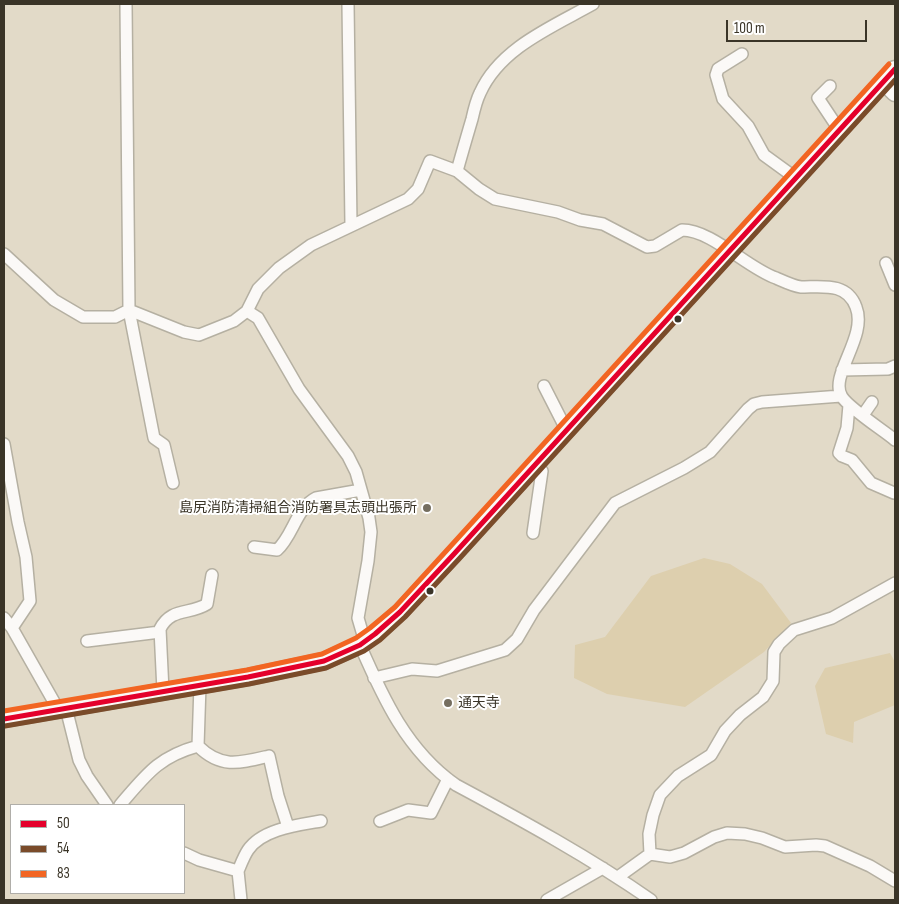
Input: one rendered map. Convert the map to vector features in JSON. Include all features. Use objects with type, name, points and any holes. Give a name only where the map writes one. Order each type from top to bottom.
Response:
[{"type":"main road","points":[[4,719],[319,662],[362,643],[400,612],[840,131],[890,87],[895,69]]},
{"type":"street","points":[[126,4],[130,310],[154,438],[164,445],[173,482]]},
{"type":"street","points":[[348,4],[351,225]]},
{"type":"street","points":[[457,171],[479,94],[490,74],[506,57],[532,38],[593,4]]},
{"type":"street","points":[[742,54],[718,69],[716,75],[724,99],[748,126],[764,155],[797,179]]},
{"type":"street","points":[[830,86],[818,98],[840,131]]},
{"type":"street","points":[[4,254],[54,300],[83,317],[115,317],[130,310],[184,332],[199,335],[234,321],[247,311],[258,289],[279,268],[312,245],[351,225],[385,212],[408,199],[418,189],[430,161],[457,171],[478,189],[496,198],[558,212],[580,220],[603,224],[647,247],[655,246],[682,230],[686,230],[707,238],[768,275],[799,287],[821,285],[849,294],[856,306],[860,320],[854,345],[842,370],[840,383],[845,400],[847,428],[839,452],[842,456],[852,460],[871,483],[894,493]]},
{"type":"street","points":[[886,263],[895,284]]},
{"type":"street","points":[[247,311],[258,318],[299,389],[348,456],[356,472],[369,518],[371,540],[358,618],[362,643],[374,678],[405,734],[426,760],[448,779],[604,868],[651,900]]},
{"type":"street","points":[[842,370],[888,369],[895,366]]},
{"type":"street","points":[[544,386],[567,431]]},
{"type":"street","points":[[374,678],[412,669],[437,671],[505,650],[516,639],[534,610],[615,503],[684,468],[710,452],[737,420],[754,404],[762,402],[845,400],[895,440]]},
{"type":"street","points":[[863,415],[872,402]]},
{"type":"street","points":[[4,444],[26,558],[30,601],[12,628]]},
{"type":"street","points":[[834,465],[842,456]]},
{"type":"street","points":[[533,532],[542,471],[536,465]]},
{"type":"street","points":[[254,547],[276,550],[282,545],[310,501],[316,498],[361,490]]},
{"type":"street","points":[[162,691],[160,632],[163,622],[172,615],[208,604],[212,575]]},
{"type":"street","points":[[650,854],[649,834],[660,795],[678,776],[711,755],[724,731],[740,715],[763,697],[773,681],[774,652],[779,644],[794,630],[832,618],[895,583]]},
{"type":"street","points":[[4,618],[62,709],[86,776],[106,804]]},
{"type":"street","points":[[87,641],[160,632]]},
{"type":"street","points":[[198,746],[200,685]]},
{"type":"street","points":[[121,804],[152,769],[167,757],[198,746]]},
{"type":"street","points":[[198,746],[211,757],[229,762],[240,763],[269,756],[278,796],[288,827]]},
{"type":"street","points":[[380,822],[408,810],[431,813],[448,779]]},
{"type":"street","points":[[241,900],[238,871],[248,850],[256,841],[288,827],[321,821]]},
{"type":"street","points":[[618,877],[650,854],[670,857],[684,853],[714,837],[727,833],[745,834],[762,838],[786,847],[825,846],[870,866],[895,881]]},
{"type":"street","points":[[185,853],[199,860],[238,871]]},
{"type":"street","points":[[547,900],[604,868]]},
{"type":"shaded area","points":[[704,558],[730,564],[762,584],[791,623],[764,652],[685,707],[607,694],[574,678],[575,645],[605,637],[651,576]]},
{"type":"shaded area","points":[[890,653],[895,662],[895,705],[854,722],[853,743],[826,734],[815,686],[825,668]]},
{"type":"transit line","name":"83","points":[[4,711],[247,670],[322,654],[356,638],[370,628],[395,607],[889,64]]},
{"type":"transit line","name":"50","points":[[4,719],[248,677],[324,661],[360,645],[400,612],[454,554],[895,69]]},
{"type":"transit line","name":"54","points":[[5,726],[249,684],[326,668],[364,651],[380,640],[405,617],[459,559],[895,80]]},
{"type":"place","name":"島尻消防清掃組合消防署具志頭出張所","points":[[427,508]]},
{"type":"place","name":"通天寺","points":[[448,703]]}]
